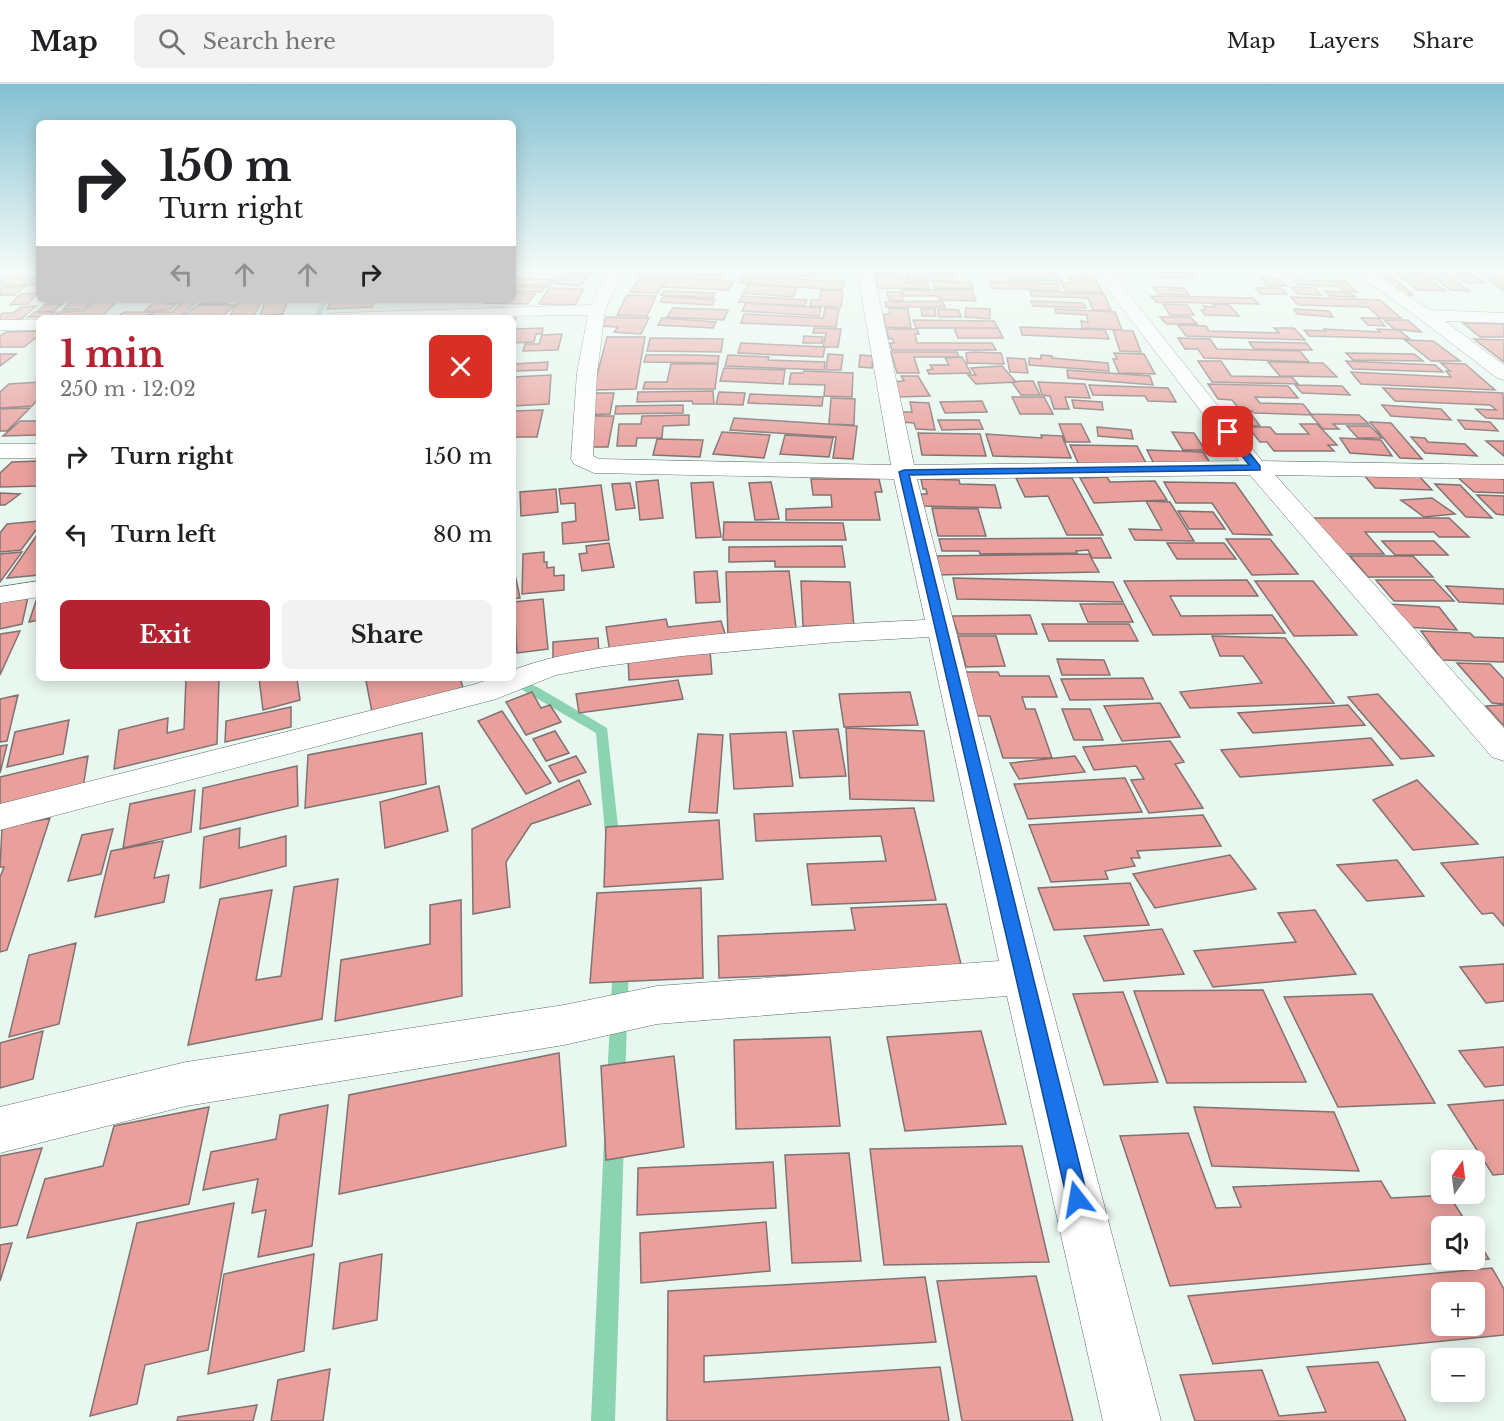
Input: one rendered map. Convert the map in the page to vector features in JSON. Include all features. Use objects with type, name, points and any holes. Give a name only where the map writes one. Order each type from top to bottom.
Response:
[{"type":"street","points":[[593,332],[587,373],[582,459],[594,466],[904,472],[1256,468],[1504,472]]},
{"type":"street","points":[[877,332],[904,472],[1023,977],[1132,1421]]},
{"type":"street","points":[[1150,332],[1256,468],[1504,749]]},
{"type":"street","points":[[1449,332],[1504,374]]},
{"type":"street","points":[[0,451],[36,450]]},
{"type":"street","points":[[0,595],[36,589]]},
{"type":"street","points":[[516,680],[549,668],[682,647],[837,633],[941,628]]},
{"type":"street","points":[[0,818],[485,692],[514,681]]},
{"type":"street","points":[[0,1130],[186,1084],[564,1024],[657,1005],[1023,977]]},
{"type":"building","points":[[5,332],[36,332],[36,337],[24,347],[0,347],[0,336]]},
{"type":"building","points":[[516,332],[542,332],[536,334],[534,342],[516,343]]},
{"type":"building","points":[[840,332],[838,347],[823,347],[826,333],[813,333]]},
{"type":"building","points":[[887,332],[918,332],[915,334],[917,343],[992,343],[996,350],[892,350],[890,343],[894,343],[893,339],[889,339]]},
{"type":"building","points":[[956,332],[1000,332],[1003,338],[958,338]]},
{"type":"building","points":[[1021,332],[1106,332],[1109,339],[1022,335]]},
{"type":"building","points":[[1114,332],[1134,332],[1141,352],[1120,351]]},
{"type":"building","points":[[1183,332],[1298,332],[1305,340],[1186,336]]},
{"type":"building","points":[[1306,332],[1402,332],[1410,339],[1309,336]]},
{"type":"building","points":[[1474,332],[1504,332],[1504,337],[1480,337]]},
{"type":"building","points":[[562,334],[558,350],[523,351],[525,344],[539,344],[542,335]]},
{"type":"building","points":[[804,336],[823,337],[822,343],[803,343]]},
{"type":"building","points":[[607,337],[645,337],[636,389],[593,390]]},
{"type":"building","points":[[650,338],[723,339],[721,352],[647,351]]},
{"type":"building","points":[[1178,338],[1210,339],[1217,349],[1300,351],[1309,362],[1204,358],[1198,349],[1185,349]]},
{"type":"building","points":[[1474,339],[1504,340],[1504,362]]},
{"type":"building","points":[[1405,340],[1433,341],[1460,361],[1431,361]]},
{"type":"building","points":[[1249,342],[1306,343],[1312,350],[1254,349]]},
{"type":"building","points":[[741,343],[825,347],[823,357],[738,353]]},
{"type":"building","points":[[891,352],[957,352],[959,357],[914,357],[919,373],[897,373]]},
{"type":"building","points":[[966,353],[1001,353],[1004,364],[967,363]]},
{"type":"building","points":[[1114,353],[1144,354],[1155,374],[1119,373],[1113,359],[1117,359]]},
{"type":"building","points":[[1346,353],[1414,354],[1423,361],[1353,360]]},
{"type":"building","points":[[0,354],[16,354],[0,366]]},
{"type":"building","points":[[828,354],[843,355],[841,370],[826,370]]},
{"type":"building","points":[[646,355],[719,356],[718,363],[644,362]]},
{"type":"building","points":[[728,355],[769,357],[768,360],[825,362],[824,370],[725,366]]},
{"type":"building","points":[[860,355],[873,356],[872,368],[859,367]]},
{"type":"building","points":[[1041,355],[1108,363],[1109,371],[1029,365],[1029,358],[1041,359]]},
{"type":"building","points":[[962,357],[971,373],[929,374],[927,370],[933,369],[930,365],[949,365],[945,358]]},
{"type":"building","points":[[1007,358],[1025,359],[1028,373],[1010,372]]},
{"type":"building","points":[[1198,361],[1221,361],[1231,376],[1292,377],[1298,384],[1212,382]]},
{"type":"building","points":[[1346,361],[1435,365],[1443,372],[1353,369]]},
{"type":"building","points":[[548,362],[547,370],[516,371],[516,364]]},
{"type":"building","points":[[1268,362],[1323,363],[1337,377],[1280,376]]},
{"type":"building","points":[[1441,363],[1465,364],[1495,390],[1361,384],[1351,372],[1451,377],[1446,371],[1450,371]]},
{"type":"building","points":[[671,364],[718,364],[715,389],[643,389],[645,382],[667,382]]},
{"type":"building","points":[[1002,366],[1016,382],[976,384],[968,375],[976,375],[971,368]]},
{"type":"building","points":[[724,368],[785,370],[783,384],[720,381]]},
{"type":"building","points":[[1067,370],[1150,376],[1153,385],[1068,378]]},
{"type":"building","points":[[804,371],[853,373],[852,397],[824,396],[825,385],[789,384],[791,373],[803,373]]},
{"type":"building","points":[[551,375],[549,404],[516,406],[516,377]]},
{"type":"building","points":[[901,376],[918,376],[930,396],[899,397],[891,382],[904,381]]},
{"type":"building","points":[[1033,381],[1040,395],[1021,395],[1012,382]]},
{"type":"building","points":[[36,382],[36,401],[32,406],[0,408],[0,392],[9,384]]},
{"type":"building","points":[[1038,382],[1085,384],[1090,398],[1065,397],[1069,409],[1054,409],[1050,396],[1042,395]]},
{"type":"building","points":[[1208,384],[1288,386],[1298,398],[1255,397],[1260,403],[1303,404],[1312,415],[1254,413],[1240,410],[1232,400],[1218,399]]},
{"type":"building","points":[[1089,385],[1168,388],[1176,402],[1148,401],[1145,396],[1093,395]]},
{"type":"building","points":[[1295,385],[1342,386],[1350,395],[1302,393]]},
{"type":"building","points":[[1383,388],[1503,393],[1504,419],[1486,418],[1476,409],[1496,410],[1490,405],[1395,401]]},
{"type":"building","points":[[713,391],[714,404],[693,404],[692,401],[637,402],[638,392]]},
{"type":"building","points":[[719,392],[745,393],[743,405],[716,404]]},
{"type":"building","points":[[588,393],[614,393],[610,414],[584,415]]},
{"type":"building","points":[[750,394],[823,397],[822,406],[748,403]]},
{"type":"building","points":[[1012,397],[1044,397],[1053,414],[1020,414]]},
{"type":"building","points":[[831,398],[855,399],[854,425],[829,424]]},
{"type":"building","points":[[1072,400],[1102,402],[1103,410],[1074,408]]},
{"type":"building","points":[[982,401],[987,412],[945,413],[940,402]]},
{"type":"building","points":[[910,402],[929,403],[935,430],[916,429],[914,423],[903,422],[901,412],[912,412]]},
{"type":"building","points":[[683,405],[683,413],[615,414],[616,406]]},
{"type":"building","points":[[1382,405],[1441,409],[1451,420],[1391,416]]},
{"type":"building","points":[[30,408],[7,431],[0,431],[0,409]]},
{"type":"building","points":[[543,410],[537,437],[516,437],[516,411]]},
{"type":"building","points":[[1218,410],[1249,411],[1260,426],[1228,425]]},
{"type":"building","points":[[1310,414],[1359,415],[1369,424],[1333,424],[1339,429],[1323,429]]},
{"type":"building","points":[[689,415],[689,425],[663,426],[662,438],[637,438],[636,446],[617,446],[619,424],[641,424],[642,416]]},
{"type":"building","points":[[591,416],[614,416],[608,447],[585,447]]},
{"type":"building","points":[[734,418],[857,426],[853,459],[833,458],[836,437],[730,430]]},
{"type":"building","points":[[938,420],[979,420],[983,429],[942,430]]},
{"type":"building","points":[[1458,420],[1490,422],[1498,431],[1465,429]]},
{"type":"building","points":[[20,421],[36,421],[36,435],[3,436]]},
{"type":"building","points":[[1370,422],[1391,423],[1422,459],[1400,458]]},
{"type":"building","points":[[1059,424],[1081,424],[1090,442],[1066,442]]},
{"type":"building","points":[[1300,424],[1317,424],[1337,445],[1328,445],[1334,451],[1274,451],[1267,442],[1260,442],[1248,427],[1270,427],[1276,434],[1309,434]]},
{"type":"building","points":[[1347,426],[1370,426],[1382,438],[1358,438]]},
{"type":"building","points":[[1097,427],[1131,430],[1133,439],[1098,436]]},
{"type":"building","points":[[722,432],[770,435],[764,458],[713,454]]},
{"type":"building","points":[[1172,432],[1194,433],[1205,450],[1183,450]]},
{"type":"building","points":[[918,433],[980,434],[986,456],[922,455]]},
{"type":"building","points":[[986,434],[1042,438],[1041,435],[1062,436],[1071,458],[993,456]]},
{"type":"building","points":[[785,435],[833,438],[829,457],[780,454]]},
{"type":"building","points":[[1411,437],[1425,438],[1428,442],[1465,444],[1477,456],[1425,453]]},
{"type":"building","points":[[1340,438],[1381,440],[1392,456],[1350,453]]},
{"type":"building","points":[[657,439],[703,440],[700,457],[653,455]]},
{"type":"building","points":[[1486,441],[1504,441],[1504,456]]},
{"type":"building","points":[[1070,445],[1137,446],[1148,467],[1079,465]]},
{"type":"building","points":[[1147,450],[1203,452],[1213,467],[1155,466]]},
{"type":"building","points":[[36,461],[36,486],[0,487],[0,473],[12,462]]},
{"type":"building","points":[[1363,474],[1419,476],[1432,490],[1375,488]]},
{"type":"building","points":[[1454,474],[1504,479],[1504,493],[1474,492]]},
{"type":"building","points":[[1107,477],[1110,482],[1155,481],[1167,500],[1094,503],[1080,478]]},
{"type":"building","points":[[1016,478],[1072,478],[1103,535],[1067,535],[1048,496],[1025,497]]},
{"type":"building","points":[[811,479],[879,479],[882,492],[875,492],[880,520],[786,520],[786,509],[832,507],[831,495],[813,495]]},
{"type":"building","points":[[921,479],[959,480],[960,484],[995,485],[1001,508],[923,506],[921,494],[927,494],[926,489],[923,489]]},
{"type":"building","points":[[658,480],[663,518],[640,520],[636,482]]},
{"type":"building","points":[[713,482],[721,537],[696,538],[691,483]]},
{"type":"building","points":[[771,482],[779,519],[755,520],[749,483]]},
{"type":"building","points":[[1164,482],[1235,483],[1272,535],[1233,534],[1212,503],[1176,503]]},
{"type":"building","points":[[630,483],[635,508],[616,510],[612,484]]},
{"type":"building","points":[[1435,484],[1460,485],[1492,518],[1466,517]]},
{"type":"building","points":[[601,485],[609,540],[563,544],[562,523],[576,521],[575,503],[561,504],[559,489]]},
{"type":"building","points":[[556,489],[558,512],[521,516],[520,492]]},
{"type":"building","points":[[0,493],[20,494],[5,505],[0,505]]},
{"type":"building","points":[[1477,495],[1504,496],[1504,515],[1496,514]]},
{"type":"building","points":[[1432,498],[1455,514],[1424,517],[1401,500]]},
{"type":"building","points":[[1146,501],[1170,502],[1194,541],[1135,540],[1129,529],[1162,530]]},
{"type":"building","points":[[932,508],[978,509],[986,536],[938,536]]},
{"type":"building","points":[[1178,511],[1213,512],[1225,529],[1189,529]]},
{"type":"building","points":[[1313,518],[1449,518],[1469,537],[1439,537],[1434,532],[1365,532],[1384,554],[1344,554]]},
{"type":"building","points":[[36,521],[36,530],[21,550],[0,552],[0,533],[7,524]]},
{"type":"building","points":[[724,522],[843,523],[846,540],[723,540]]},
{"type":"building","points":[[36,536],[36,575],[7,578]]},
{"type":"building","points":[[1101,538],[1111,558],[1092,558],[1088,550],[1076,551],[1077,553],[980,554],[979,551],[942,551],[939,539]]},
{"type":"building","points":[[1226,539],[1270,539],[1298,574],[1252,575]]},
{"type":"building","points":[[1382,541],[1434,541],[1448,555],[1395,555]]},
{"type":"building","points":[[609,543],[614,567],[582,571],[579,554],[587,553],[586,546]]},
{"type":"building","points":[[1167,543],[1224,543],[1236,559],[1177,559]]},
{"type":"building","points":[[842,546],[845,567],[775,567],[775,561],[729,562],[729,547]]},
{"type":"building","points":[[22,552],[0,582],[0,554]]},
{"type":"building","points":[[544,552],[544,562],[547,562],[547,568],[554,567],[554,576],[564,575],[564,590],[522,594],[523,554]]},
{"type":"building","points":[[1089,554],[1099,572],[932,575],[927,556]]},
{"type":"building","points":[[1350,556],[1413,556],[1433,577],[1368,577]]},
{"type":"building","points":[[717,571],[720,602],[696,603],[694,572]]},
{"type":"building","points":[[789,571],[797,636],[728,637],[726,572]]},
{"type":"building","points":[[953,578],[1113,582],[1123,602],[957,599]]},
{"type":"building","points":[[516,579],[520,598],[516,599]]},
{"type":"building","points":[[1247,580],[1258,596],[1170,596],[1181,616],[1272,615],[1285,633],[1153,635],[1124,581]]},
{"type":"building","points":[[1376,580],[1434,580],[1454,601],[1394,601]]},
{"type":"building","points":[[801,581],[850,582],[854,627],[803,626]]},
{"type":"building","points":[[1255,581],[1313,581],[1357,635],[1294,636]]},
{"type":"building","points":[[1446,586],[1504,589],[1504,604],[1459,602]]},
{"type":"building","points":[[28,597],[22,624],[0,629],[0,602]]},
{"type":"building","points":[[543,599],[548,649],[517,653],[516,602]]},
{"type":"building","points":[[36,601],[36,621],[29,622]]},
{"type":"building","points":[[1080,604],[1124,604],[1133,622],[1088,622]]},
{"type":"building","points":[[1387,604],[1439,607],[1457,630],[1404,627]]},
{"type":"building","points":[[1030,615],[1037,634],[958,634],[952,616]]},
{"type":"building","points":[[666,619],[668,627],[721,621],[726,637],[610,653],[606,627]]},
{"type":"building","points":[[1042,624],[1129,624],[1138,641],[1049,641]]},
{"type":"building","points":[[20,631],[0,675],[0,634]]},
{"type":"building","points":[[1421,631],[1470,633],[1474,637],[1504,638],[1504,662],[1442,660]]},
{"type":"building","points":[[958,636],[996,636],[1005,666],[966,667]]},
{"type":"building","points":[[1212,636],[1285,638],[1334,703],[1190,708],[1180,692],[1262,683],[1243,656],[1220,656]]},
{"type":"building","points":[[598,638],[599,654],[553,658],[553,642]]},
{"type":"building","points":[[710,651],[712,674],[629,680],[628,656]]},
{"type":"building","points":[[1057,659],[1104,660],[1110,675],[1062,675]]},
{"type":"building","points":[[1457,663],[1490,664],[1504,679],[1504,704],[1492,703]]},
{"type":"building","points":[[963,672],[998,672],[1000,676],[1049,676],[1057,697],[1022,697],[1026,709],[1035,709],[1052,758],[1003,758],[990,716],[975,716]]},
{"type":"building","points":[[1143,678],[1153,699],[1070,700],[1061,679]]},
{"type":"building","points":[[678,680],[683,699],[579,713],[576,694]]},
{"type":"building","points":[[186,681],[219,681],[217,744],[114,769],[119,730],[168,718],[167,733],[184,729]]},
{"type":"building","points":[[259,681],[297,681],[300,700],[263,710]]},
{"type":"building","points":[[366,681],[461,681],[465,694],[373,717]]},
{"type":"building","points":[[532,692],[541,708],[550,705],[561,722],[526,735],[506,702]]},
{"type":"building","points":[[910,692],[918,725],[844,727],[839,694]]},
{"type":"building","points":[[1378,694],[1434,756],[1401,759],[1348,697]]},
{"type":"building","points":[[18,695],[7,741],[0,742],[0,699]]},
{"type":"building","points":[[1160,703],[1180,737],[1122,741],[1104,706]]},
{"type":"building","points":[[1348,705],[1365,725],[1253,733],[1238,713]]},
{"type":"building","points":[[1504,705],[1504,726],[1486,706]]},
{"type":"building","points":[[291,707],[291,727],[225,742],[226,721]]},
{"type":"building","points":[[1062,709],[1090,709],[1103,740],[1074,740]]},
{"type":"building","points":[[502,711],[551,783],[526,794],[478,721]]},
{"type":"building","points":[[69,720],[63,754],[7,767],[15,732]]},
{"type":"building","points":[[846,728],[924,731],[934,801],[850,799]]},
{"type":"building","points":[[838,729],[846,776],[800,778],[793,731]]},
{"type":"building","points":[[555,731],[569,753],[546,761],[533,739]]},
{"type":"building","points":[[786,732],[793,786],[734,789],[730,734]]},
{"type":"building","points":[[422,733],[426,784],[305,808],[308,755]]},
{"type":"building","points":[[698,734],[723,735],[717,813],[689,812]]},
{"type":"building","points":[[1371,738],[1393,765],[1240,777],[1221,750]]},
{"type":"building","points":[[1170,741],[1184,762],[1175,764],[1203,808],[1149,813],[1131,780],[1144,779],[1136,766],[1094,770],[1083,747]]},
{"type":"building","points":[[7,745],[0,773],[0,746]]},
{"type":"building","points":[[88,756],[83,788],[0,809],[0,777]]},
{"type":"building","points":[[576,756],[586,772],[559,782],[549,766]]},
{"type":"building","points":[[1075,756],[1085,772],[1019,779],[1010,763]]},
{"type":"building","points":[[297,766],[298,806],[200,829],[203,788]]},
{"type":"building","points":[[1125,778],[1142,812],[1028,819],[1014,784]]},
{"type":"building","points":[[579,780],[591,804],[531,824],[506,862],[510,907],[473,914],[472,829]]},
{"type":"building","points":[[1417,780],[1478,844],[1413,850],[1373,800]]},
{"type":"building","points":[[439,786],[448,831],[385,848],[380,802]]},
{"type":"building","points":[[195,790],[191,832],[123,848],[130,804]]},
{"type":"building","points":[[914,808],[936,900],[812,905],[807,864],[886,861],[881,836],[756,841],[754,814]]},
{"type":"building","points":[[1203,815],[1221,846],[1137,851],[1140,858],[1131,858],[1135,866],[1105,871],[1108,879],[1051,882],[1029,825]]},
{"type":"building","points":[[50,818],[7,950],[0,952],[0,877],[4,867],[0,867],[2,828]]},
{"type":"building","points":[[719,820],[723,879],[604,887],[606,827]]},
{"type":"building","points":[[240,828],[239,848],[286,836],[286,866],[200,888],[204,837]]},
{"type":"building","points":[[113,829],[101,874],[68,881],[82,835]]},
{"type":"building","points":[[163,841],[154,878],[169,875],[164,902],[95,917],[111,851]]},
{"type":"building","points":[[1230,855],[1256,889],[1155,908],[1133,874]]},
{"type":"building","points":[[1504,857],[1504,926],[1493,913],[1482,914],[1441,863]]},
{"type":"building","points":[[1397,860],[1424,896],[1367,901],[1337,865]]},
{"type":"building","points":[[338,879],[322,1019],[188,1045],[220,899],[272,890],[256,980],[281,976],[294,887]]},
{"type":"building","points":[[1130,883],[1149,925],[1054,930],[1038,888]]},
{"type":"building","points":[[701,888],[703,978],[590,983],[597,893]]},
{"type":"building","points":[[461,900],[462,996],[335,1021],[341,960],[430,944],[430,905]]},
{"type":"building","points":[[946,904],[962,968],[719,978],[718,936],[855,930],[851,908]]},
{"type":"building","points":[[1315,910],[1356,974],[1213,987],[1194,951],[1296,942],[1278,913]]},
{"type":"building","points":[[1162,929],[1184,974],[1104,981],[1084,936]]},
{"type":"building","points":[[76,943],[59,1024],[9,1037],[29,955]]},
{"type":"building","points":[[1504,964],[1504,1001],[1486,1003],[1460,967]]},
{"type":"building","points":[[1263,990],[1306,1082],[1167,1083],[1134,991]]},
{"type":"building","points":[[1123,992],[1158,1082],[1104,1085],[1073,994]]},
{"type":"building","points":[[1372,994],[1435,1103],[1338,1107],[1284,997]]},
{"type":"building","points":[[43,1031],[33,1079],[0,1088],[0,1043]]},
{"type":"building","points":[[981,1031],[1006,1124],[905,1131],[887,1037]]},
{"type":"building","points":[[830,1037],[840,1126],[736,1129],[734,1040]]},
{"type":"building","points":[[1504,1047],[1504,1085],[1485,1087],[1459,1051]]},
{"type":"building","points":[[559,1053],[566,1146],[339,1194],[349,1095]]},
{"type":"building","points":[[674,1056],[684,1147],[606,1160],[601,1066]]},
{"type":"building","points":[[1504,1100],[1504,1174],[1493,1175],[1485,1163],[1485,1150],[1477,1150],[1448,1105]]},
{"type":"building","points":[[328,1105],[312,1246],[258,1257],[266,1210],[252,1213],[258,1179],[203,1190],[211,1152],[276,1139],[280,1115]]},
{"type":"building","points":[[209,1107],[189,1204],[27,1238],[45,1179],[103,1166],[114,1126]]},
{"type":"building","points":[[1194,1107],[1334,1112],[1359,1171],[1212,1166]]},
{"type":"building","points":[[1188,1133],[1216,1208],[1241,1207],[1233,1187],[1381,1181],[1391,1198],[1431,1196],[1431,1204],[1455,1204],[1462,1216],[1431,1216],[1431,1264],[1170,1286],[1120,1136]]},
{"type":"building","points":[[1022,1146],[1049,1262],[884,1265],[870,1149]]},
{"type":"building","points":[[42,1148],[17,1225],[0,1228],[0,1156]]},
{"type":"building","points":[[849,1153],[861,1261],[792,1263],[785,1155]]},
{"type":"building","points":[[773,1162],[776,1208],[637,1215],[638,1168]]},
{"type":"building","points":[[234,1203],[208,1350],[145,1365],[137,1404],[90,1416],[137,1223]]},
{"type":"building","points":[[766,1222],[770,1271],[641,1283],[640,1233]]},
{"type":"building","points":[[12,1243],[0,1281],[0,1245]]},
{"type":"building","points":[[314,1254],[304,1351],[208,1374],[224,1274]]},
{"type":"building","points":[[382,1254],[377,1320],[333,1329],[340,1263]]},
{"type":"building","points":[[1492,1268],[1504,1289],[1504,1335],[1213,1364],[1188,1296]]},
{"type":"building","points":[[1036,1276],[1073,1421],[962,1421],[937,1281]]},
{"type":"building","points":[[925,1277],[936,1342],[704,1356],[704,1382],[940,1367],[949,1421],[667,1421],[668,1291]]},
{"type":"building","points":[[1378,1362],[1406,1421],[1195,1421],[1180,1375],[1262,1370],[1279,1416],[1326,1412],[1307,1367]]},
{"type":"building","points":[[330,1369],[323,1421],[271,1421],[278,1380]]},
{"type":"building","points":[[257,1405],[253,1421],[177,1421],[178,1417]]},
{"type":"waterway","points":[[514,681],[602,731],[613,844]]},
{"type":"waterway","points":[[616,1080],[621,964]]},
{"type":"waterway","points":[[603,1421],[614,1141]]},
{"type":"route","points":[[1077,1199],[904,472],[1256,468],[1228,432]]}]
